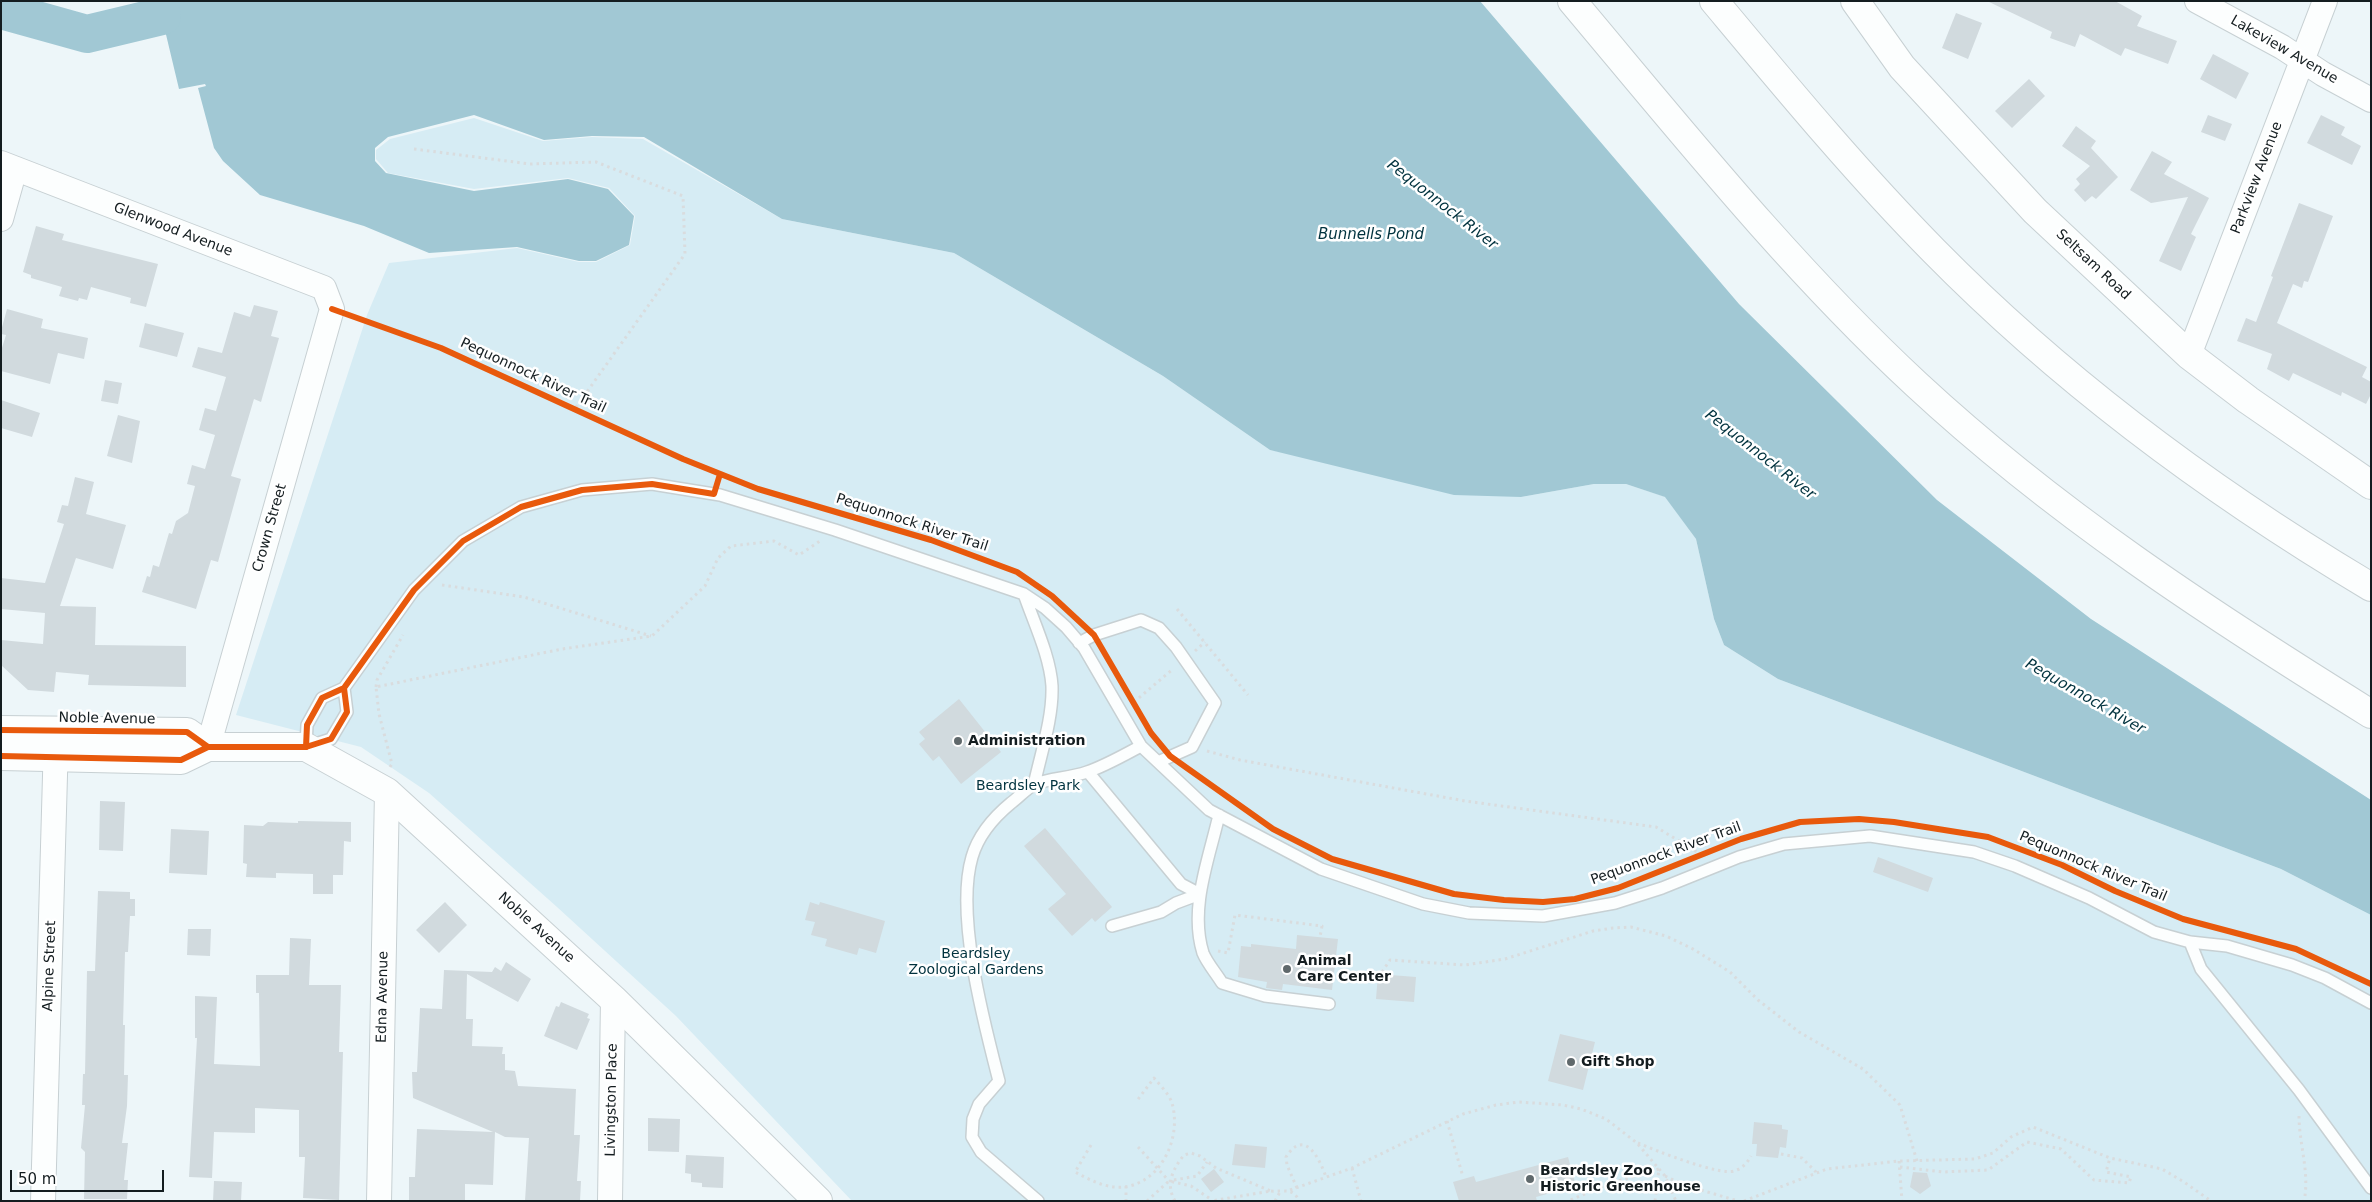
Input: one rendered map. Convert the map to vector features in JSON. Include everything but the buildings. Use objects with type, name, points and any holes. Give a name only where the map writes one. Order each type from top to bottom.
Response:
[{"type":"main road","points":[[1572,1],[1768,232],[1812,281],[1916,384],[2028,480],[2145,569],[2260,645],[2371,714]]},
{"type":"main road","points":[[1714,1],[1845,157],[1890,206],[1936,253],[2031,342],[2082,386],[2188,466],[2371,587]]},
{"type":"main road","name":"Seltsam Road","points":[[1856,1],[1902,67],[2035,211],[2189,355],[2263,411],[2371,485]]},
{"type":"main road","name":"Noble Avenue","points":[[1,730],[187,732],[208,747]]},
{"type":"main road","name":"Noble Avenue","points":[[1,756],[181,760],[208,747],[306,747],[382,789],[613,999],[818,1201]]},
{"type":"street","name":"Lakeview Avenue","points":[[2197,1],[2371,100]]},
{"type":"street","name":"Parkview Avenue","points":[[2189,355],[2325,1]]},
{"type":"street","points":[[1,219],[8,166]]},
{"type":"street","name":"Glenwood Avenue","points":[[8,166],[324,288],[332,309]]},
{"type":"street","name":"Crown Street","points":[[208,747],[332,309]]},
{"type":"street","name":"Alpine Street","points":[[43,1201],[56,731]]},
{"type":"street","name":"Edna Avenue","points":[[379,1201],[382,789]]},
{"type":"street","name":"Livingston Place","points":[[610,1201],[613,999]]},
{"type":"lane","points":[[344,688],[346,712],[332,739],[306,747],[306,726],[322,698],[344,688],[414,590],[463,541],[520,507],[582,490],[652,484],[720,495],[835,530],[1024,594],[1045,608],[1079,643],[1141,746],[1209,810],[1321,869],[1423,904],[1469,913],[1543,916],[1615,902],[1662,888],[1739,857],[1784,844],[1870,836],[1974,852],[2014,866],[2089,898],[2154,932],[2190,942],[2228,946],[2292,965],[2325,978],[2371,1003]]},
{"type":"lane","points":[[1024,594],[1045,656],[1052,686],[1050,709],[1034,785]]},
{"type":"lane","points":[[1079,643],[1094,635],[1140,620],[1159,628],[1176,647],[1215,703],[1192,747],[1158,762]]},
{"type":"lane","points":[[1038,1201],[981,1152],[972,1137],[973,1119],[979,1104],[999,1081],[981,1007],[968,920],[967,895],[972,856],[982,836],[1001,812],[1034,785],[1088,772],[1141,746]]},
{"type":"lane","points":[[1088,772],[1181,884],[1200,894]]},
{"type":"lane","points":[[1220,815],[1200,894],[1198,919],[1203,953],[1222,983],[1265,996],[1329,1004]]},
{"type":"lane","points":[[1112,926],[1161,912],[1176,902],[1200,894]]},
{"type":"lane","points":[[2190,942],[2201,969],[2298,1090],[2371,1188]]},
{"type":"path","points":[[414,149],[530,164],[596,162],[683,196],[685,254],[574,410]]},
{"type":"path","points":[[376,687],[562,649],[652,636],[705,586],[718,558],[731,546],[774,542],[799,555],[835,530]]},
{"type":"path","points":[[437,588],[442,585],[450,585],[524,598],[652,636]]},
{"type":"path","points":[[1178,609],[1248,695]]},
{"type":"path","points":[[382,789],[392,764],[379,714],[377,680],[406,632]]},
{"type":"path","points":[[1134,703],[1205,642]]},
{"type":"path","points":[[1129,694],[1138,710]]},
{"type":"path","points":[[1192,747],[1240,760],[1465,801],[1656,827],[1702,855]]},
{"type":"path","points":[[1203,948],[1228,953],[1234,916],[1322,926],[1320,937]]},
{"type":"path","points":[[1382,972],[1386,962],[1390,960],[1465,965],[1504,959],[1548,947],[1568,938],[1613,928],[1631,927],[1666,936],[1693,949],[1730,972],[1758,1000],[1799,1032],[1864,1069],[1900,1105],[1917,1161]]},
{"type":"path","points":[[1091,1145],[1075,1172],[1100,1186],[1132,1186],[1157,1168],[1172,1146],[1175,1124],[1171,1102],[1154,1078],[1136,1102]]},
{"type":"path","points":[[2298,1090],[2298,1130],[2308,1186],[2304,1201]]},
{"type":"path","points":[[1138,1147],[1169,1181],[1196,1188],[1212,1200],[1271,1191],[1281,1192],[1297,1188],[1352,1168],[1462,1114],[1496,1105],[1541,1102],[1581,1108],[1606,1119],[1637,1143],[1665,1176],[1676,1201]]},
{"type":"path","points":[[1448,1121],[1463,1177]]},
{"type":"path","points":[[1744,1201],[1816,1172],[1852,1164],[1974,1159],[1993,1154],[2011,1137],[2033,1127],[2110,1158],[2162,1169],[2211,1201]]},
{"type":"path","points":[[1900,1167],[1943,1172],[1988,1170],[2027,1142],[2061,1149],[2094,1180],[2107,1183],[2112,1180],[2129,1183],[2131,1177],[2106,1172],[2110,1158]]},
{"type":"path","points":[[1637,1143],[1680,1159],[1727,1172],[1738,1170],[1751,1156]]},
{"type":"path","points":[[1297,1188],[1290,1173],[1286,1157],[1296,1147],[1304,1146],[1312,1149],[1318,1156],[1326,1177]]},
{"type":"path","points":[[1147,1201],[1169,1181],[1184,1155],[1192,1153],[1200,1156],[1216,1168],[1271,1191]]},
{"type":"path","points":[[1781,1154],[1802,1158],[1816,1172]]},
{"type":"path","points":[[1899,1161],[1902,1201]]},
{"type":"path","points":[[1169,1181],[1197,1176],[1207,1162]]},
{"type":"path","points":[[1352,1168],[1360,1201]]},
{"type":"path","points":[[1568,1201],[1608,1184],[1659,1169]]},
{"type":"path","points":[[1655,1201],[1659,1169]]},
{"type":"path","points":[[1665,1176],[1684,1185],[1738,1201]]},
{"type":"path","points":[[1169,1181],[1170,1192],[1175,1201]]},
{"type":"path","points":[[1126,1186],[1126,1201]]},
{"type":"path","points":[[1290,1190],[1296,1194],[1299,1201]]},
{"type":"path","points":[[1275,1201],[1281,1192]]},
{"type":"green space","name":"Beardsley Park","points":[[474,118],[543,141],[592,137],[643,139],[782,219],[954,253],[1163,376],[1270,450],[1521,497],[1594,484],[1626,484],[1666,497],[1696,539],[1714,619],[1724,645],[1778,679],[2281,869],[2371,915],[2371,1201],[852,1201],[676,1016],[429,793],[361,747],[236,715],[367,315],[389,263],[517,248],[579,262],[596,262],[630,245],[635,216],[609,188],[568,178],[474,189],[388,173],[376,159],[376,150],[390,139]]},
{"type":"water","name":"Bunnells Pond","points":[[158,1],[1480,1],[1739,304],[1937,500],[2091,619],[2371,800],[2371,915],[2281,869],[1778,679],[1724,645],[1714,619],[1696,539],[1665,497],[1626,484],[1594,484],[1521,497],[1454,495],[1270,450],[1163,376],[954,253],[782,219],[644,137],[592,136],[544,140],[474,115],[388,137],[375,148],[375,161],[386,173],[474,191],[568,179],[608,189],[634,216],[629,245],[596,261],[579,261],[517,247],[429,253],[364,226],[260,195],[223,161],[214,148],[198,88],[206,86],[205,84],[179,89]]},
{"type":"waterway","name":"Pequonnock River","points":[[1,10],[87,34],[162,16]]},
{"type":"cycle path","name":"Pequonnock River Trail","points":[[332,309],[441,348],[683,459],[758,489],[931,540],[1017,572],[1052,596],[1094,635],[1151,733],[1170,756],[1273,829],[1332,859],[1454,894],[1543,902],[1575,899],[1618,888],[1741,839],[1800,822],[1859,819],[1894,822],[1988,837],[2062,865],[2115,891],[2183,919],[2296,949],[2371,984]]},
{"type":"cycle path","points":[[306,747],[307,725],[322,698],[344,688],[414,590],[463,541],[521,507],[582,490],[652,484],[714,494],[720,474]]},
{"type":"cycle path","points":[[1,756],[181,760],[208,747],[306,747],[331,739],[347,712],[344,688]]},
{"type":"cycle path","points":[[1,730],[187,732],[208,747]]},
{"type":"place","name":"Administration","points":[[958,741]]},
{"type":"place","name":"Animal Care Center","points":[[1287,969]]},
{"type":"place","name":"Gift Shop","points":[[1571,1062]]},
{"type":"place","name":"Beardsley Zoo Historic Greenhouse","points":[[1530,1179]]},
{"type":"park label","name":"Beardsley Zoological Gardens","points":[[976,962]]}]
